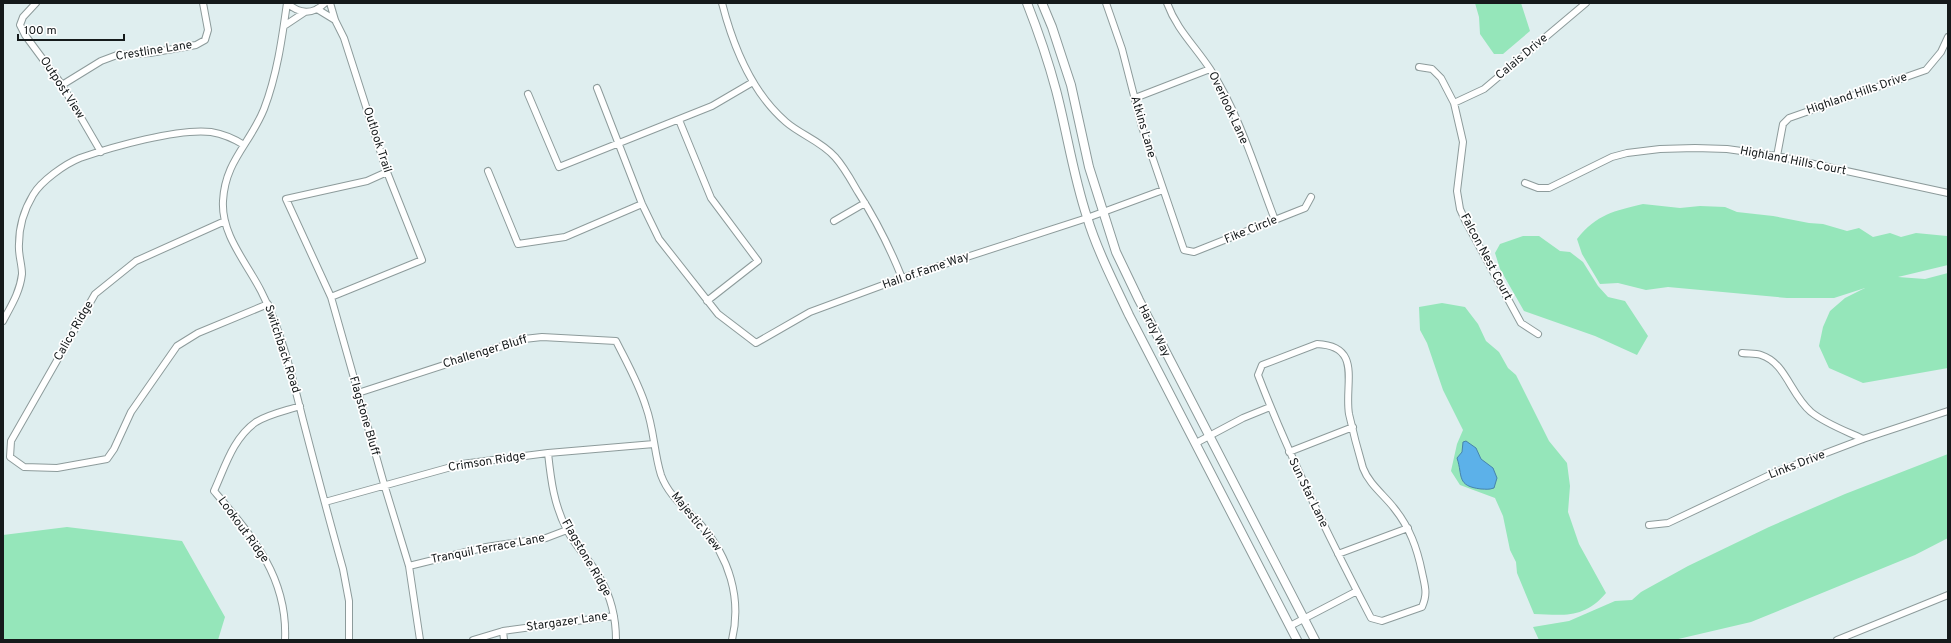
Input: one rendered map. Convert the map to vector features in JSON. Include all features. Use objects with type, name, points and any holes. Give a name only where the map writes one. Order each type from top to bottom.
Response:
[{"type":"main road","name":"Hardy Way","points":[[1027,3],[1038,32],[1056,90],[1074,173],[1087,218],[1104,260],[1129,314],[1298,640]]},
{"type":"main road","name":"Hardy Way","points":[[1042,3],[1052,27],[1070,85],[1089,167],[1102,212],[1119,259],[1208,436],[1315,640]]},
{"type":"street","name":"Outpost View","points":[[36,3],[23,17],[20,25],[25,35],[62,84],[101,152]]},
{"type":"street","name":"Crestline Lane","points":[[62,84],[101,61],[117,55],[196,45],[205,40],[208,30],[203,3]]},
{"type":"street","name":"Switchback Road","points":[[287,3],[292,8],[305,12]]},
{"type":"street","name":"Switchback Road","points":[[287,3],[276,70],[270,89],[263,110],[244,145],[230,166],[225,184],[223,203],[225,221],[230,238],[252,272],[268,304],[287,359],[343,569],[349,601],[349,640]]},
{"type":"street","points":[[284,26],[305,12],[317,9],[325,3]]},
{"type":"street","name":"Outlook Trail","points":[[330,3],[335,20],[344,38],[388,172],[422,260],[331,296]]},
{"type":"street","points":[[722,3],[731,37],[753,82],[772,109],[786,122],[819,142],[835,157],[865,203],[889,245],[902,278]]},
{"type":"street","name":"Atkins Lane","points":[[1106,3],[1122,49],[1142,127],[1184,250]]},
{"type":"street","name":"Overlook Lane","points":[[1167,3],[1172,16],[1187,41],[1210,69],[1234,115],[1275,220]]},
{"type":"street","name":"Calais Drive","points":[[1454,103],[1484,89],[1586,3]]},
{"type":"street","points":[[317,9],[335,20]]},
{"type":"street","name":"Highland Hills Drive","points":[[1777,156],[1783,124],[1789,118],[1926,70],[1941,52],[1948,37]]},
{"type":"street","name":"Falcon Nest Court","points":[[1419,67],[1432,69],[1441,78],[1454,103],[1462,142],[1457,191],[1460,209],[1521,323],[1538,334]]},
{"type":"street","points":[[1135,98],[1210,69]]},
{"type":"street","points":[[528,94],[559,167],[712,106],[753,82]]},
{"type":"street","points":[[597,88],[642,204],[659,239],[707,301],[758,261],[711,198],[679,120]]},
{"type":"street","points":[[3,321],[18,294],[22,273],[18,244],[21,221],[33,193],[54,173],[79,159],[148,138],[176,134],[210,132],[231,137],[244,145]]},
{"type":"street","name":"Highland Hills Court","points":[[1525,183],[1538,188],[1549,188],[1612,157],[1627,153],[1660,149],[1727,149],[1777,156],[1948,193]]},
{"type":"street","points":[[488,171],[518,244],[565,237],[642,204]]},
{"type":"street","name":"Flagstone Bluff","points":[[388,172],[367,181],[286,199],[331,296],[384,484],[409,566],[420,640]]},
{"type":"street","name":"Hall of Fame Way","points":[[707,301],[718,314],[756,344],[810,312],[902,278],[1087,218],[1163,190]]},
{"type":"street","name":"Fike Circle","points":[[1184,250],[1194,252],[1305,208],[1311,197]]},
{"type":"street","points":[[834,221],[865,203]]},
{"type":"street","name":"Calico Ridge","points":[[225,221],[136,261],[95,294],[11,441],[10,457],[24,467],[57,468],[107,459],[114,449],[131,412],[177,346],[198,333],[268,304]]},
{"type":"street","name":"Challenger Bluff","points":[[358,392],[524,339],[542,337],[616,341]]},
{"type":"street","name":"Majestic View","points":[[616,341],[639,387],[647,408],[662,476],[671,494],[713,540],[723,555],[730,573],[735,595],[735,616],[732,640]]},
{"type":"street","name":"Sun Star Lane","points":[[1353,427],[1349,413],[1349,368],[1344,355],[1338,349],[1329,344],[1316,344],[1262,365],[1258,375],[1289,452],[1356,591],[1371,618],[1382,621],[1422,607],[1426,596],[1417,548],[1408,528]]},
{"type":"street","points":[[1742,353],[1760,354],[1774,361],[1781,368],[1795,394],[1811,412],[1831,424],[1863,439]]},
{"type":"street","name":"Lookout Ridge","points":[[286,640],[284,606],[274,576],[263,553],[214,491],[233,450],[244,433],[256,422],[270,415],[300,406]]},
{"type":"street","points":[[1196,443],[1243,418],[1270,407]]},
{"type":"street","name":"Links Drive","points":[[1649,525],[1668,523],[1776,472],[1863,439],[1948,411]]},
{"type":"street","points":[[1289,452],[1353,427],[1366,477],[1394,508],[1408,528],[1338,554]]},
{"type":"street","name":"Crimson Ridge","points":[[325,502],[384,484],[462,464],[548,453],[654,444]]},
{"type":"street","name":"Flagstone Ridge","points":[[548,453],[552,492],[567,530],[600,578],[611,600],[616,640]]},
{"type":"street","name":"Tranquil Terrace Lane","points":[[409,566],[486,547],[546,538],[567,530]]},
{"type":"street","points":[[1290,626],[1356,591]]},
{"type":"street","points":[[1837,640],[1948,595]]},
{"type":"street","name":"Stargazer Lane","points":[[473,640],[502,631],[614,616]]},
{"type":"street","points":[[502,631],[504,640]]},
{"type":"green space","points":[[1475,3],[1521,3],[1530,31],[1503,54],[1494,54],[1480,34],[1479,17]]},
{"type":"green space","points":[[1643,204],[1680,208],[1700,206],[1725,207],[1737,212],[1823,224],[1847,231],[1859,228],[1873,237],[1890,233],[1901,237],[1916,233],[1947,236],[1948,265],[1898,277],[1925,279],[1948,273],[1948,368],[1863,383],[1829,368],[1819,346],[1823,327],[1830,311],[1845,298],[1865,288],[1834,298],[1787,298],[1668,287],[1646,290],[1618,283],[1600,284],[1582,254],[1577,239],[1584,231],[1599,219],[1623,209]]},
{"type":"green space","points":[[1523,236],[1539,236],[1560,251],[1570,252],[1583,262],[1598,286],[1608,297],[1625,301],[1648,336],[1637,355],[1595,336],[1524,311],[1500,269],[1495,253],[1500,244]]},
{"type":"green space","points":[[1442,303],[1465,307],[1478,324],[1486,341],[1499,352],[1508,368],[1516,375],[1549,441],[1567,463],[1570,486],[1568,512],[1579,544],[1606,593],[1590,607],[1573,614],[1534,614],[1517,573],[1516,562],[1510,550],[1503,516],[1495,498],[1460,485],[1451,471],[1457,444],[1463,430],[1443,390],[1427,343],[1420,330],[1419,307]]},
{"type":"green space","points":[[1948,454],[1948,538],[1915,555],[1751,622],[1674,640],[1539,640],[1533,627],[1569,621],[1615,601],[1632,600],[1641,592],[1688,566],[1769,527],[1845,494]]},
{"type":"green space","points":[[67,527],[182,541],[225,617],[218,640],[3,640],[3,535]]},
{"type":"water","points":[[1466,441],[1476,448],[1481,459],[1493,468],[1497,478],[1494,488],[1473,488],[1464,483],[1457,458],[1462,452],[1463,442]]}]
